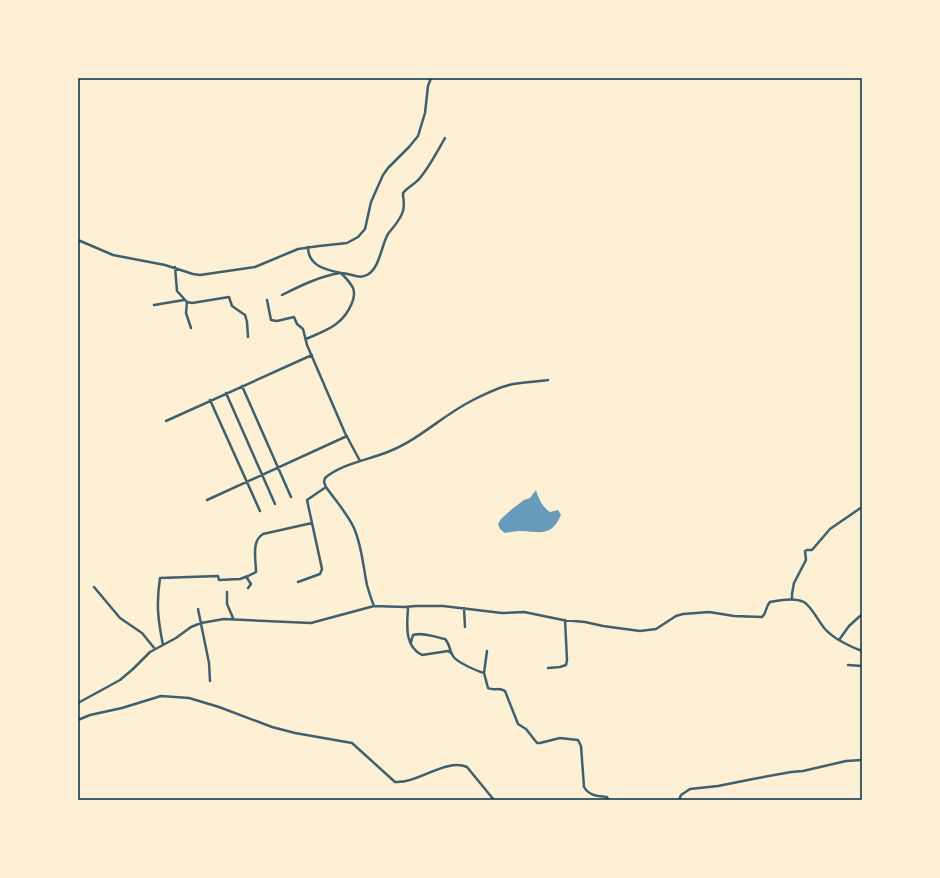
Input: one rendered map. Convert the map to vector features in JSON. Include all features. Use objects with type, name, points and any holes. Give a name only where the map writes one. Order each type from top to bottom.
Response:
[{"type":"street","points":[[78,240],[113,255],[175,267],[193,274],[207,274],[255,267],[298,249],[347,244],[358,237],[365,229],[370,202],[383,175],[418,136],[425,113],[428,86],[431,78]]},
{"type":"street","points":[[308,248],[308,254],[316,265],[327,270],[351,276],[367,275],[373,270],[388,234],[397,223],[404,210],[404,193],[418,180],[428,167],[445,138]]},
{"type":"street","points":[[175,267],[176,288],[186,301],[186,313],[191,328]]},
{"type":"street","points":[[282,295],[302,285],[341,273]]},
{"type":"street","points":[[306,339],[324,332],[339,323],[344,318],[354,296],[353,288],[341,273]]},
{"type":"street","points":[[154,305],[186,301],[192,303],[229,297],[232,306],[245,315],[248,337]]},
{"type":"street","points":[[267,300],[271,320],[275,321],[294,318],[297,324],[303,329],[312,355],[346,436],[360,461]]},
{"type":"street","points":[[166,421],[312,355]]},
{"type":"street","points":[[374,606],[367,585],[365,566],[354,528],[326,487],[324,482],[325,478],[360,461],[390,451],[413,440],[438,421],[477,398],[508,385],[548,380]]},
{"type":"street","points":[[242,386],[291,498]]},
{"type":"street","points":[[226,393],[275,504]]},
{"type":"street","points":[[210,400],[260,511]]},
{"type":"street","points":[[207,500],[346,436]]},
{"type":"street","points":[[298,582],[320,574],[322,569],[307,500],[326,487]]},
{"type":"street","points":[[792,599],[794,582],[806,560],[804,551],[812,550],[830,529],[862,507]]},
{"type":"street","points":[[163,645],[158,622],[157,605],[160,578],[218,576],[219,580],[240,579],[256,572],[256,540],[260,535],[312,523]]},
{"type":"street","points":[[248,576],[247,578],[251,584],[248,588]]},
{"type":"street","points":[[94,587],[120,618],[142,633],[155,649]]},
{"type":"street","points":[[227,592],[227,604],[233,618]]},
{"type":"street","points":[[78,703],[120,680],[150,652],[201,623],[233,618],[311,623],[374,606],[423,606],[464,608],[502,613],[524,612],[565,620],[640,631],[656,629],[676,616],[683,614],[708,612],[734,616],[762,616],[766,613],[770,602],[792,599],[806,604],[826,630],[839,640],[862,651]]},
{"type":"street","points":[[408,607],[409,641],[414,649],[421,655],[448,651],[451,653]]},
{"type":"street","points":[[464,608],[465,627]]},
{"type":"street","points":[[198,609],[210,670],[210,681]]},
{"type":"street","points":[[839,640],[849,626],[860,616]]},
{"type":"street","points":[[548,668],[566,665],[565,620]]},
{"type":"street","points":[[411,642],[412,635],[420,634],[445,639],[449,644],[451,653],[456,660],[484,673]]},
{"type":"street","points":[[487,651],[484,673],[490,689],[500,688],[507,693],[518,724],[526,729],[537,743],[560,738],[578,740],[581,746],[584,787],[594,796],[607,797],[608,800]]},
{"type":"street","points":[[848,665],[862,666]]},
{"type":"street","points":[[78,720],[90,715],[122,708],[161,696],[189,698],[219,707],[272,727],[295,733],[352,742],[395,782],[400,783],[439,769],[461,765],[467,768],[494,800]]},
{"type":"street","points":[[679,800],[681,795],[690,789],[718,786],[803,771],[846,761],[862,760]]},
{"type":"water","points":[[536,490],[539,499],[545,508],[550,512],[558,510],[561,515],[553,527],[545,532],[519,531],[505,533],[500,529],[498,524],[501,519],[524,500],[530,498]]}]
